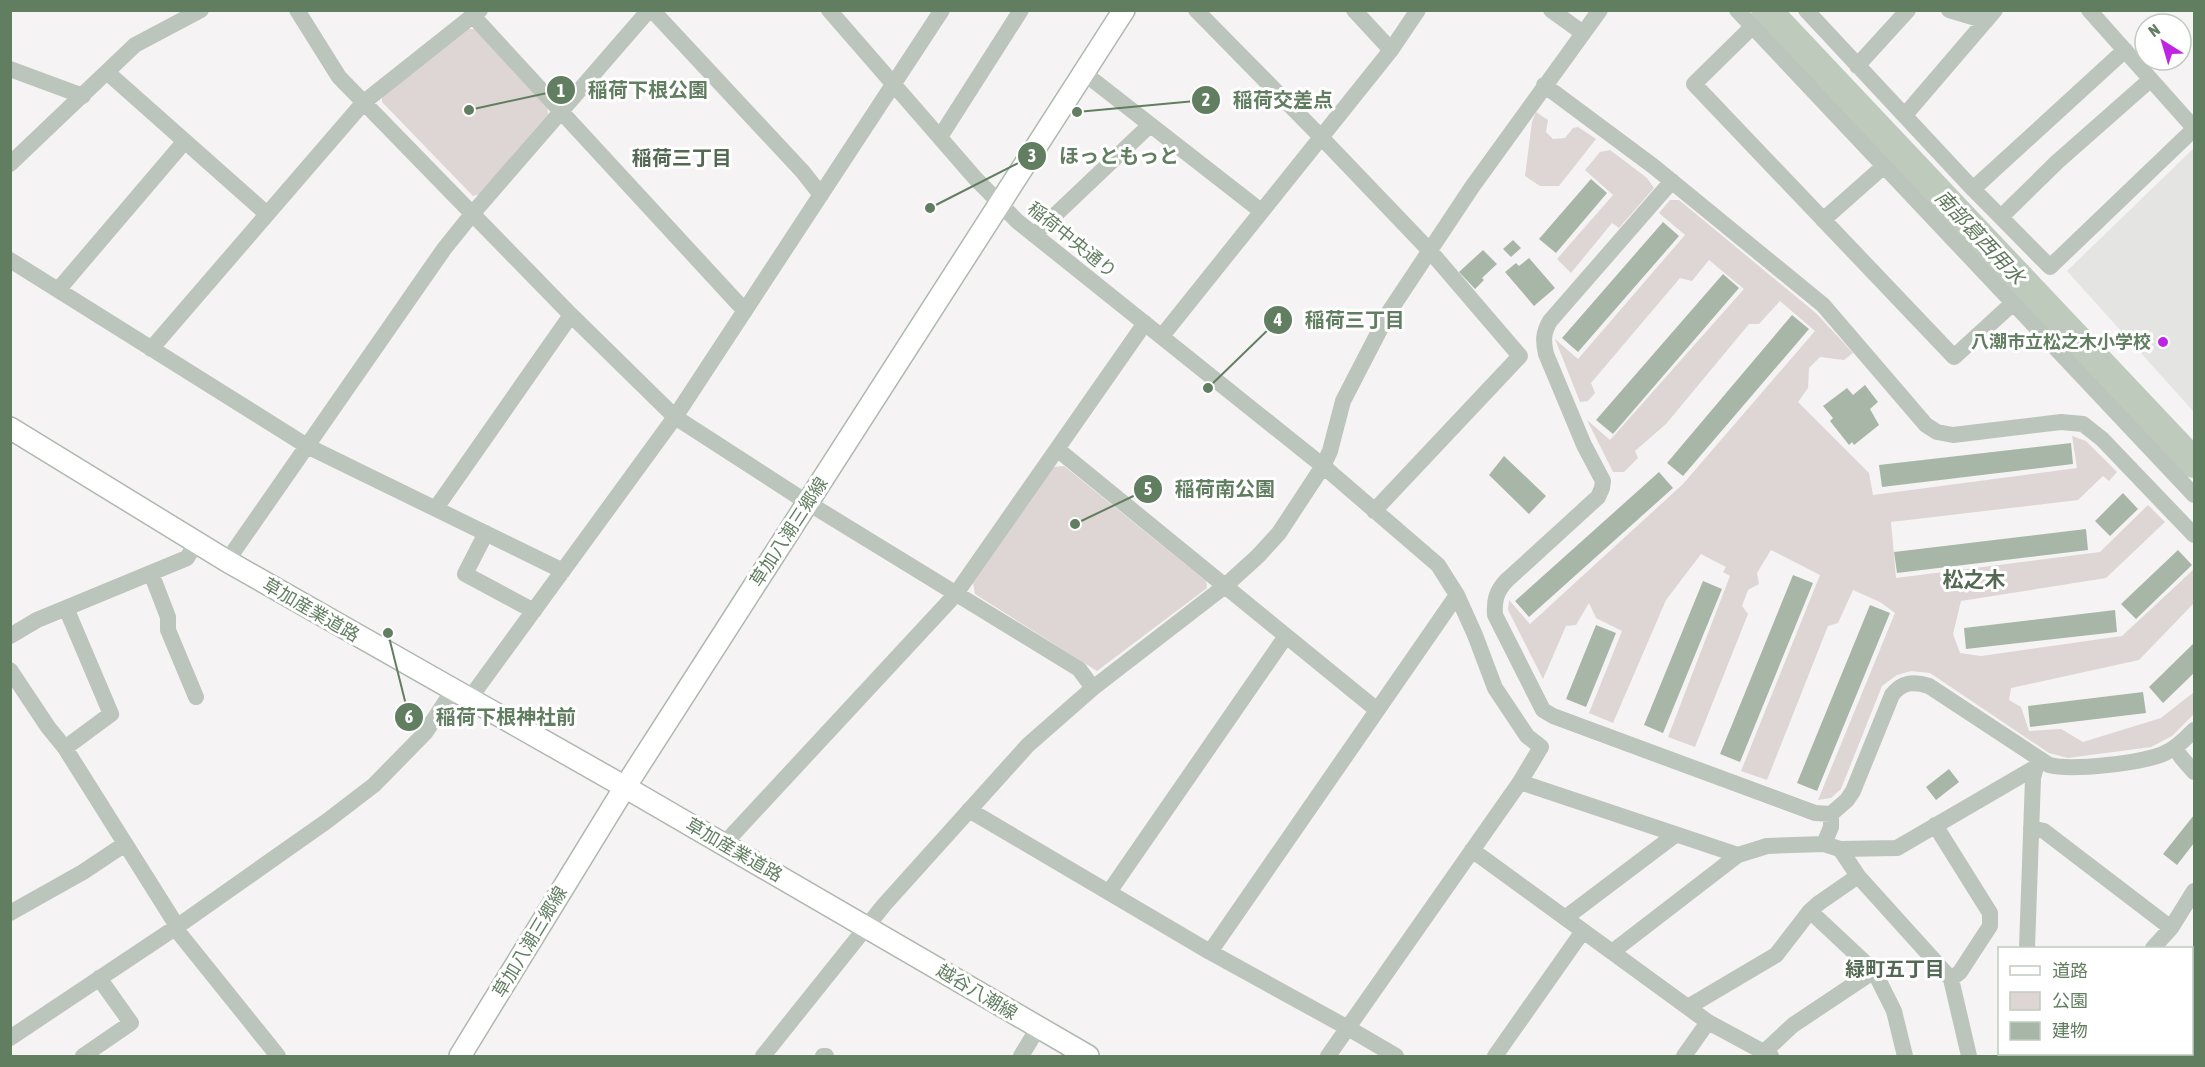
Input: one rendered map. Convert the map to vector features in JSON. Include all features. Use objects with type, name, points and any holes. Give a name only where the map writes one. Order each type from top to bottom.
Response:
[{"type":"main road","name":"草加八潮三郷線","points":[[460,1056],[625,787],[1124,10]]},
{"type":"main road","name":"草加産業道路","points":[[10,428],[196,543],[462,693],[867,927]]},
{"type":"main road","name":"越谷八潮線","points":[[867,927],[1088,1056]]},
{"type":"street","points":[[10,164],[135,45],[201,10]]},
{"type":"street","points":[[297,10],[339,77],[571,315],[675,417],[955,595],[1079,669],[1093,688]]},
{"type":"street","points":[[227,561],[444,249],[472,213],[651,10],[803,172],[821,195]]},
{"type":"street","name":"稲荷中央通り","points":[[829,10],[999,205],[1323,466],[1438,565],[1457,595],[1476,634],[1495,688],[1527,736],[1541,747],[1520,782]]},
{"type":"street","points":[[10,1038],[176,927],[327,821],[374,785],[462,693],[534,611],[675,417],[895,86],[942,10]]},
{"type":"street","points":[[940,137],[1021,10]]},
{"type":"street","points":[[1196,10],[1430,251],[1520,356],[1374,511]]},
{"type":"street","points":[[1354,10],[1391,50]]},
{"type":"street","points":[[1162,336],[1391,50],[1418,10]]},
{"type":"street","points":[[1551,10],[1583,33]]},
{"type":"street","points":[[763,1056],[884,905],[1028,745],[1093,688],[1225,586],[1279,533],[1323,466],[1330,451],[1343,401],[1389,312],[1544,85],[1600,10]]},
{"type":"street","points":[[1737,10],[2194,495]]},
{"type":"street","points":[[1857,66],[1908,10]]},
{"type":"street","points":[[1949,10],[1991,16]]},
{"type":"street","points":[[1815,14],[1857,66],[2050,267],[2194,128],[2089,10]]},
{"type":"street","points":[[152,349],[364,102],[477,13],[560,112],[745,311]]},
{"type":"street","points":[[1905,115],[1991,16]]},
{"type":"street","points":[[1752,27],[1694,84],[1954,357],[2013,303]]},
{"type":"street","points":[[1973,189],[2124,51]]},
{"type":"street","points":[[10,69],[83,96]]},
{"type":"street","points":[[108,72],[267,214]]},
{"type":"street","points":[[1084,73],[1261,211]]},
{"type":"street","points":[[2001,217],[2057,162],[2150,80]]},
{"type":"street","points":[[1544,85],[1672,181],[1823,304],[1926,425],[1937,432],[1953,435],[2061,422],[2083,424],[2094,431],[2194,535]]},
{"type":"street","points":[[1034,235],[1150,125]]},
{"type":"street","points":[[58,290],[185,141]]},
{"type":"street","points":[[1823,220],[1884,166]]},
{"type":"street","points":[[1672,181],[1545,329],[1543,341],[1546,354],[1580,435],[1603,481],[1602,488],[1590,506],[1506,581],[1498,590],[1494,603],[1495,615],[1543,710],[1553,716],[1815,813],[1831,814],[1847,800],[1853,790],[1892,695],[1898,687],[1905,684],[1916,682],[1929,686],[2038,763],[2059,768],[2140,760],[2164,754],[2194,730]]},
{"type":"street","points":[[10,260],[307,446],[564,571]]},
{"type":"street","points":[[436,508],[571,315]]},
{"type":"street","points":[[723,845],[955,595],[1145,323]]},
{"type":"street","points":[[1057,449],[1377,710]]},
{"type":"street","points":[[486,533],[465,574],[534,611]]},
{"type":"street","points":[[10,636],[38,620],[187,558],[196,543]]},
{"type":"street","points":[[151,573],[168,617],[168,630],[196,697]]},
{"type":"street","points":[[1210,952],[1457,595]]},
{"type":"street","points":[[65,748],[111,714],[66,608]]},
{"type":"street","points":[[1109,892],[1286,636]]},
{"type":"street","points":[[10,670],[65,748],[176,927],[278,1056]]},
{"type":"street","points":[[2175,747],[2194,772]]},
{"type":"street","points":[[1612,952],[1738,855],[1767,846],[1897,848],[2038,763]]},
{"type":"street","points":[[2028,947],[2031,828],[2038,763]]},
{"type":"street","points":[[1328,1056],[1520,782],[1738,855]]},
{"type":"street","points":[[969,810],[1210,952],[1396,1056]]},
{"type":"street","points":[[1831,814],[1832,847],[1951,979],[1969,1056]]},
{"type":"street","points":[[1935,825],[1990,913],[1990,926],[1959,972],[1951,979]]},
{"type":"street","points":[[2031,828],[2044,831],[2171,928]]},
{"type":"street","points":[[1565,918],[1675,835]]},
{"type":"street","points":[[10,913],[83,872],[124,844]]},
{"type":"street","points":[[1472,850],[1708,1022],[1768,1054],[1793,1025],[1874,971]]},
{"type":"street","points":[[1688,1007],[1776,955],[1810,911],[1858,876]]},
{"type":"street","points":[[2154,947],[2171,928],[2194,891]]},
{"type":"street","points":[[1810,911],[1874,971],[1894,1011],[1905,1056]]},
{"type":"street","points":[[1496,1056],[1583,931]]},
{"type":"street","points":[[83,1056],[131,1023],[99,978]]},
{"type":"street","points":[[1684,1056],[1708,1022]]},
{"type":"street","points":[[1021,1056],[1038,1028]]},
{"type":"shaded area","name":"八潮市立松之木小学校","points":[[2194,148],[2194,412],[2067,271]]},
{"type":"green space","points":[[468,29],[477,29],[547,106],[548,114],[480,194],[473,196],[382,102],[382,97]]},
{"type":"green space","points":[[1536,112],[1548,120],[1546,132],[1553,139],[1565,138],[1573,128],[1578,127],[1596,139],[1559,186],[1540,186],[1525,176],[1532,122]]},
{"type":"green space","points":[[1610,150],[1647,178],[1654,188],[1619,228],[1612,223],[1571,273],[1557,259],[1613,195],[1585,170],[1600,152]]},
{"type":"green space","points":[[1670,200],[1679,200],[1817,314],[1853,353],[1844,360],[1820,357],[1809,368],[1808,388],[1798,402],[1869,473],[1873,495],[2077,468],[2072,436],[2086,441],[2117,472],[2109,481],[2103,476],[2078,500],[1891,522],[1896,578],[2100,552],[2148,505],[2165,522],[2106,578],[1961,601],[1953,634],[1960,653],[1981,656],[2122,636],[2194,569],[2194,603],[2139,660],[2011,688],[2009,700],[2021,707],[2029,731],[2061,729],[2083,742],[2161,718],[2194,692],[2194,714],[2172,736],[2151,747],[2068,758],[2049,753],[1930,673],[1911,671],[1897,675],[1882,686],[1841,789],[1831,798],[1818,800],[1895,613],[1880,602],[1853,590],[1838,623],[1828,626],[1767,780],[1741,771],[1820,575],[1771,550],[1757,573],[1759,584],[1748,590],[1742,606],[1748,614],[1695,747],[1668,737],[1730,576],[1723,572],[1726,567],[1701,554],[1666,600],[1613,723],[1589,713],[1622,631],[1596,618],[1589,603],[1576,625],[1566,626],[1543,679],[1508,610],[1509,600],[1530,624],[1683,484],[1815,331],[1780,301],[1759,324],[1749,324],[1666,424],[1635,451],[1638,458],[1624,472],[1613,472],[1587,420],[1610,440],[1744,289],[1709,260],[1692,281],[1680,278],[1591,383],[1595,393],[1588,401],[1580,402],[1555,339],[1578,359],[1685,235],[1659,213]]},
{"type":"green space","points":[[1064,466],[1206,581],[1207,588],[1097,671],[975,594],[973,583],[1053,467]]},
{"type":"building","points":[[1591,179],[1607,193],[1556,253],[1539,239]]},
{"type":"building","points":[[1663,222],[1679,236],[1578,352],[1562,338]]},
{"type":"building","points":[[1513,240],[1521,248],[1511,257],[1503,249]]},
{"type":"building","points":[[1483,250],[1497,264],[1482,278],[1484,280],[1475,289],[1459,272]]},
{"type":"building","points":[[1529,258],[1555,288],[1534,306],[1505,272],[1516,263],[1519,266]]},
{"type":"building","points":[[1723,274],[1739,288],[1613,434],[1596,420]]},
{"type":"building","points":[[1792,315],[1809,329],[1683,476],[1667,463]]},
{"type":"building","points":[[1865,385],[1878,402],[1870,409],[1879,425],[1854,445],[1852,442],[1849,445],[1830,421],[1833,418],[1823,406],[1847,388],[1853,395]]},
{"type":"building","points":[[2071,443],[2073,464],[1882,487],[1879,465]]},
{"type":"building","points":[[1504,456],[1546,496],[1529,514],[1489,475]]},
{"type":"building","points":[[1659,472],[1673,488],[1529,617],[1515,601]]},
{"type":"building","points":[[2123,493],[2138,509],[2110,536],[2095,521]]},
{"type":"building","points":[[2086,529],[2088,550],[1897,573],[1894,552]]},
{"type":"building","points":[[2178,550],[2192,565],[2136,619],[2121,604]]},
{"type":"building","points":[[1793,575],[1813,583],[1740,762],[1720,754]]},
{"type":"building","points":[[1703,581],[1722,589],[1663,733],[1644,725]]},
{"type":"building","points":[[1870,605],[1890,613],[1817,791],[1797,783]]},
{"type":"building","points":[[2115,610],[2117,632],[1966,649],[1964,628]]},
{"type":"building","points":[[1596,625],[1616,633],[1586,707],[1566,699]]},
{"type":"building","points":[[2194,643],[2194,673],[2163,703],[2149,687]]},
{"type":"building","points":[[2143,692],[2146,713],[2030,727],[2028,706]]},
{"type":"building","points":[[1949,769],[1959,782],[1936,800],[1926,787]]},
{"type":"building","points":[[2194,815],[2194,843],[2177,865],[2163,854]]},
{"type":"waterway","name":"南部葛西用水","points":[[1766,10],[2194,463]]},
{"type":"place","name":"稲荷下根公園","points":[[469,110]]},
{"type":"place","name":"稲荷交差点","points":[[1077,112]]},
{"type":"place","name":"ほっともっと","points":[[930,208]]},
{"type":"place","name":"八潮市立松之木小学校","points":[[2163,342]]},
{"type":"place","name":"稲荷三丁目","points":[[1208,388]]},
{"type":"place","name":"稲荷南公園","points":[[1075,524]]},
{"type":"place","name":"稲荷下根神社前","points":[[388,633]]},
{"type":"district","name":"稲荷三丁目","points":[[682,158]]},
{"type":"district","name":"松之木","points":[[1974,580]]},
{"type":"district","name":"緑町五丁目","points":[[1895,969]]}]
